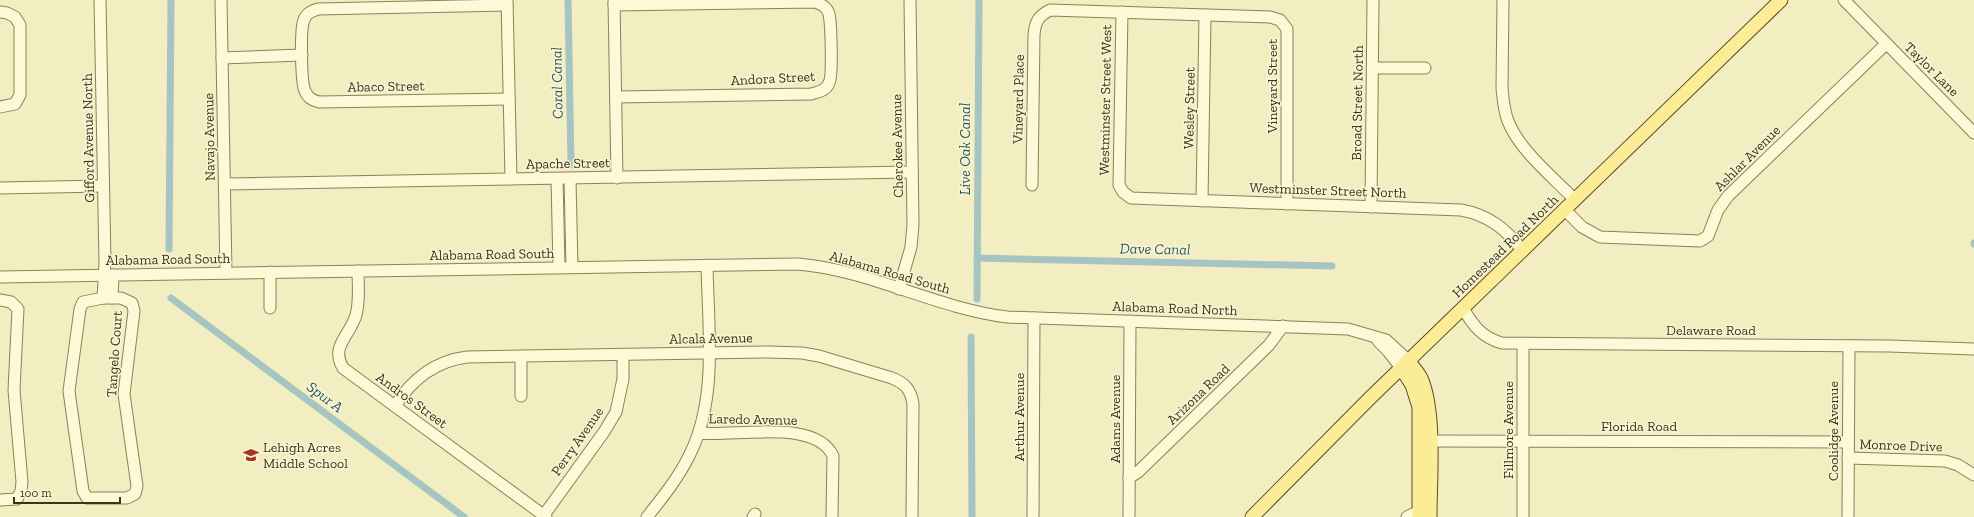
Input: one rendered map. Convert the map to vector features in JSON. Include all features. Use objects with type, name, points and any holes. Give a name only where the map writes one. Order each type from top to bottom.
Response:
[{"type":"main road","name":"Homestead Road North","points":[[1252,517],[1404,364],[1524,251],[1781,0]]},
{"type":"main road","points":[[1404,364],[1420,376],[1424,387],[1429,416],[1430,441],[1423,515]]},
{"type":"main road","points":[[1404,364],[1419,407],[1423,515]]},
{"type":"street","name":"Gifford Avenue North","points":[[100,0],[105,262],[108,275]]},
{"type":"street","name":"Navajo Avenue","points":[[221,0],[226,273]]},
{"type":"street","name":"Cherokee Avenue","points":[[899,289],[907,264],[913,236],[910,0]]},
{"type":"street","name":"Broad Street North","points":[[1371,207],[1373,0]]},
{"type":"street","points":[[1503,0],[1502,88],[1503,103],[1508,122],[1524,147],[1575,200]]},
{"type":"street","points":[[1844,0],[1886,44]]},
{"type":"street","name":"Andora Street","points":[[614,3],[816,2],[824,6],[829,14],[830,45],[829,84],[822,91],[811,94],[616,97]]},
{"type":"street","points":[[507,3],[512,179]]},
{"type":"street","name":"Abaco Street","points":[[507,3],[318,9],[309,12],[304,20],[302,55],[304,90],[310,99],[319,102],[509,99]]},
{"type":"street","points":[[614,3],[617,178]]},
{"type":"street","name":"Vineyard Street","points":[[1040,15],[1050,10],[1270,17],[1280,20],[1287,29],[1287,204]]},
{"type":"street","points":[[0,12],[7,13],[15,17],[20,26],[21,79],[20,95],[15,104],[0,107]]},
{"type":"street","name":"Westminster Street West","points":[[1121,188],[1119,114],[1122,12]]},
{"type":"street","name":"Vineyard Place","points":[[1032,185],[1034,27],[1040,15]]},
{"type":"street","name":"Wesley Street","points":[[1202,201],[1205,15]]},
{"type":"street","name":"Taylor Lane","points":[[1886,44],[1974,133]]},
{"type":"street","name":"Ashlar Avenue","points":[[1565,210],[1582,227],[1600,237],[1700,241],[1708,236],[1718,210],[1728,196],[1886,44]]},
{"type":"street","points":[[222,58],[302,55]]},
{"type":"street","points":[[1373,68],[1425,68]]},
{"type":"street","name":"Apache Street","points":[[225,184],[912,172]]},
{"type":"street","points":[[570,178],[572,267]]},
{"type":"street","points":[[557,179],[559,267]]},
{"type":"street","points":[[0,188],[103,186]]},
{"type":"street","name":"Westminster Street North","points":[[1121,188],[1123,192],[1131,198],[1451,209],[1472,212],[1495,223],[1511,236],[1524,251]]},
{"type":"street","points":[[647,517],[678,476],[691,454],[700,433],[708,391],[707,265]]},
{"type":"street","name":"Alabama Road South","points":[[0,277],[559,267],[707,265],[813,266],[850,273],[978,312]]},
{"type":"street","name":"Andros Street","points":[[358,271],[357,314],[353,325],[338,349],[338,359],[343,368],[545,516]]},
{"type":"street","points":[[270,272],[270,308]]},
{"type":"street","name":"Tangelo Court","points":[[107,298],[108,275]]},
{"type":"street","name":"Tangelo Court","points":[[107,298],[122,298],[132,303],[134,311],[124,394],[137,486],[135,494],[127,498],[96,499],[87,498],[83,491],[69,391],[80,309],[83,302],[107,298]]},
{"type":"street","points":[[0,300],[12,302],[18,309],[14,390],[22,482],[21,490],[17,499],[0,500]]},
{"type":"street","name":"Delaware Road","points":[[1463,308],[1472,323],[1483,335],[1492,341],[1502,343],[1849,346],[1974,349]]},
{"type":"street","name":"Alabama Road North","points":[[978,312],[1034,318],[1348,329],[1370,334],[1404,364]]},
{"type":"street","name":"Arthur Avenue","points":[[1033,517],[1034,318]]},
{"type":"street","name":"Adams Avenue","points":[[1129,517],[1130,321]]},
{"type":"street","name":"Arizona Road","points":[[1130,478],[1269,345],[1283,326]]},
{"type":"street","name":"Fillmore Avenue","points":[[1523,344],[1523,517]]},
{"type":"street","name":"Coolidge Avenue","points":[[1848,517],[1849,346]]},
{"type":"street","name":"Alcala Avenue","points":[[395,406],[421,375],[448,361],[467,357],[769,352],[802,353],[819,356],[892,378],[900,381],[908,387],[914,404],[912,517]]},
{"type":"street","name":"Perry Avenue","points":[[545,516],[604,432],[616,412],[623,379],[623,355]]},
{"type":"street","points":[[521,356],[521,396]]},
{"type":"street","name":"Laredo Avenue","points":[[700,433],[780,432],[806,436],[824,443],[830,448],[833,456],[832,517]]},
{"type":"street","name":"Florida Road","points":[[1430,441],[1848,442]]},
{"type":"street","name":"Monroe Drive","points":[[1848,458],[1945,461],[1958,465],[1974,475]]},
{"type":"street","points":[[1407,517],[1423,515]]},
{"type":"waterway","points":[[169,249],[171,0]]},
{"type":"waterway","name":"Coral Canal","points":[[568,0],[571,165]]},
{"type":"waterway","name":"Live Oak Canal","points":[[977,299],[979,0]]},
{"type":"waterway","name":"Dave Canal","points":[[977,258],[1332,266]]},
{"type":"waterway","name":"Spur A","points":[[171,298],[464,517]]},
{"type":"waterway","name":"Live Oak Canal","points":[[971,337],[972,517]]},
{"type":"place","name":"Lehigh Acres Middle School","points":[[251,455]]}]
